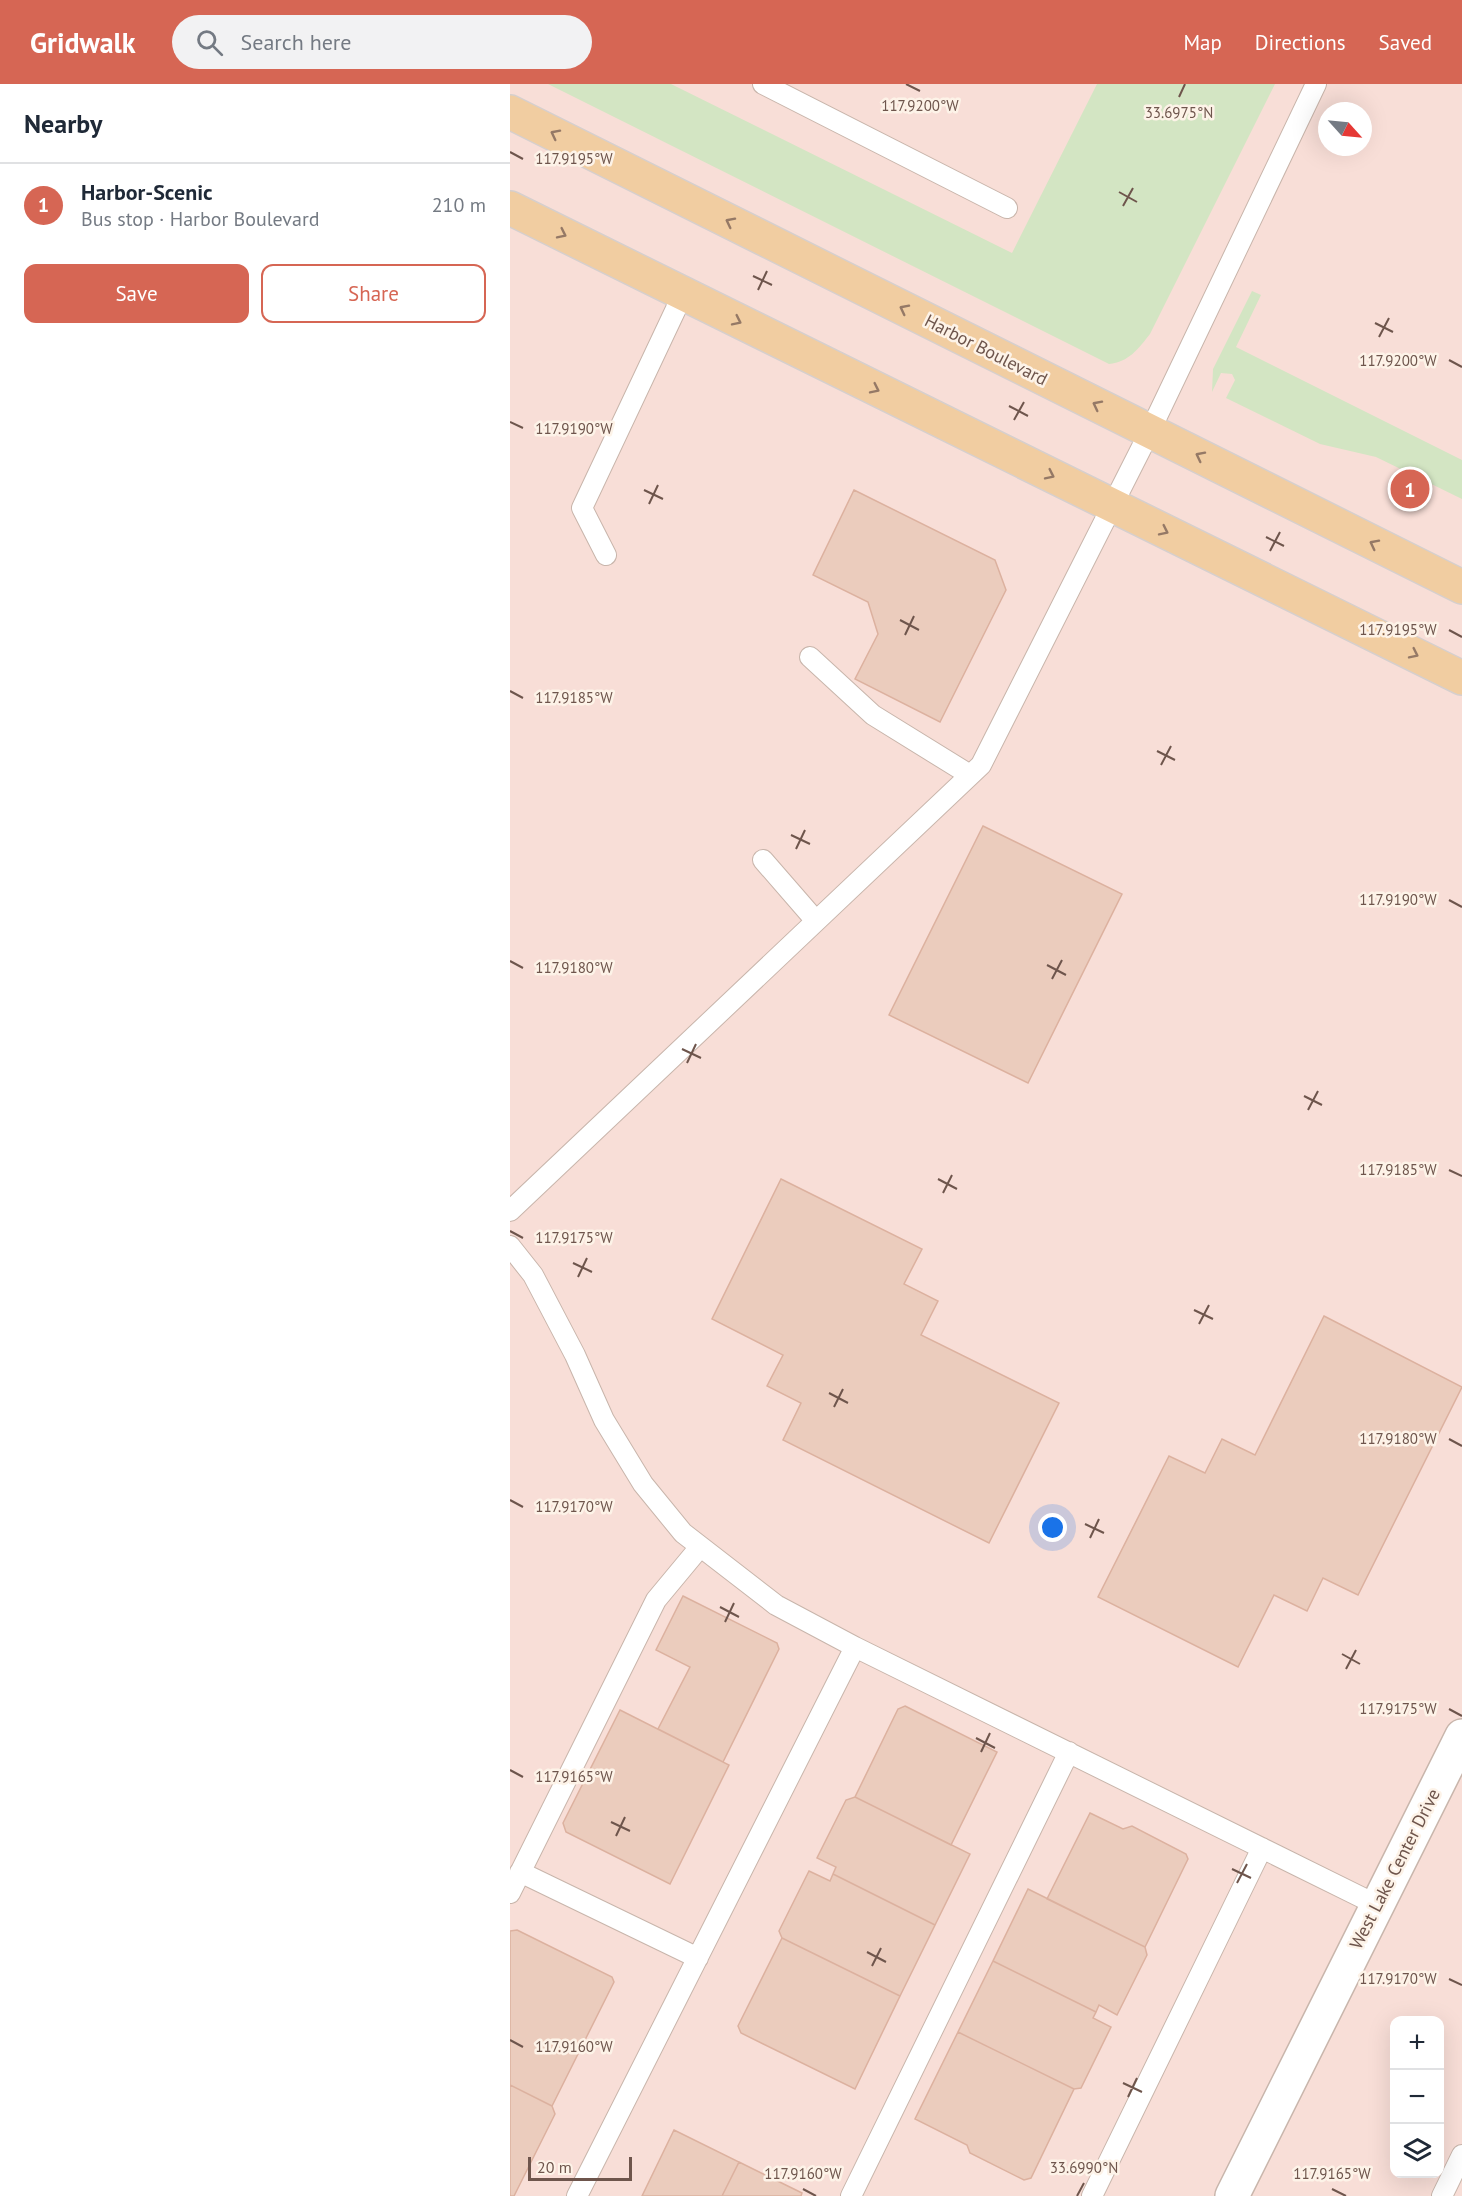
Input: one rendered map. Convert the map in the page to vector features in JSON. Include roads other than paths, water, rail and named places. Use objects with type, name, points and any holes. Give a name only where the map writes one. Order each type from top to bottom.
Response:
[{"type":"main road","name":"Harbor Boulevard","points":[[510,112],[1462,587]]},
{"type":"main road","points":[[510,208],[1462,678]]},
{"type":"street","name":"West Lake Center Drive","points":[[1232,2196],[1377,1905],[1458,1755]]},
{"type":"lane","points":[[763,84],[1007,208]]},
{"type":"lane","points":[[510,1211],[981,765],[1150,431],[1316,84]]},
{"type":"lane","points":[[606,555],[582,507],[683,294]]},
{"type":"lane","points":[[810,657],[873,715],[970,775]]},
{"type":"lane","points":[[763,860],[816,921]]},
{"type":"lane","points":[[510,1246],[533,1275],[575,1355],[604,1420],[643,1484],[683,1533],[776,1605],[855,1647],[1377,1905]]},
{"type":"lane","points":[[510,1893],[656,1600],[700,1547]]},
{"type":"lane","points":[[577,2196],[855,1647]]},
{"type":"lane","points":[[850,2196],[1069,1752]]},
{"type":"lane","points":[[1092,2196],[1262,1848]]},
{"type":"lane","points":[[520,1872],[698,1958]]},
{"type":"lane","points":[[1442,2196],[1462,2155]]},
{"type":"place","name":"Harbor-Scenic","points":[[1410,489]]}]
